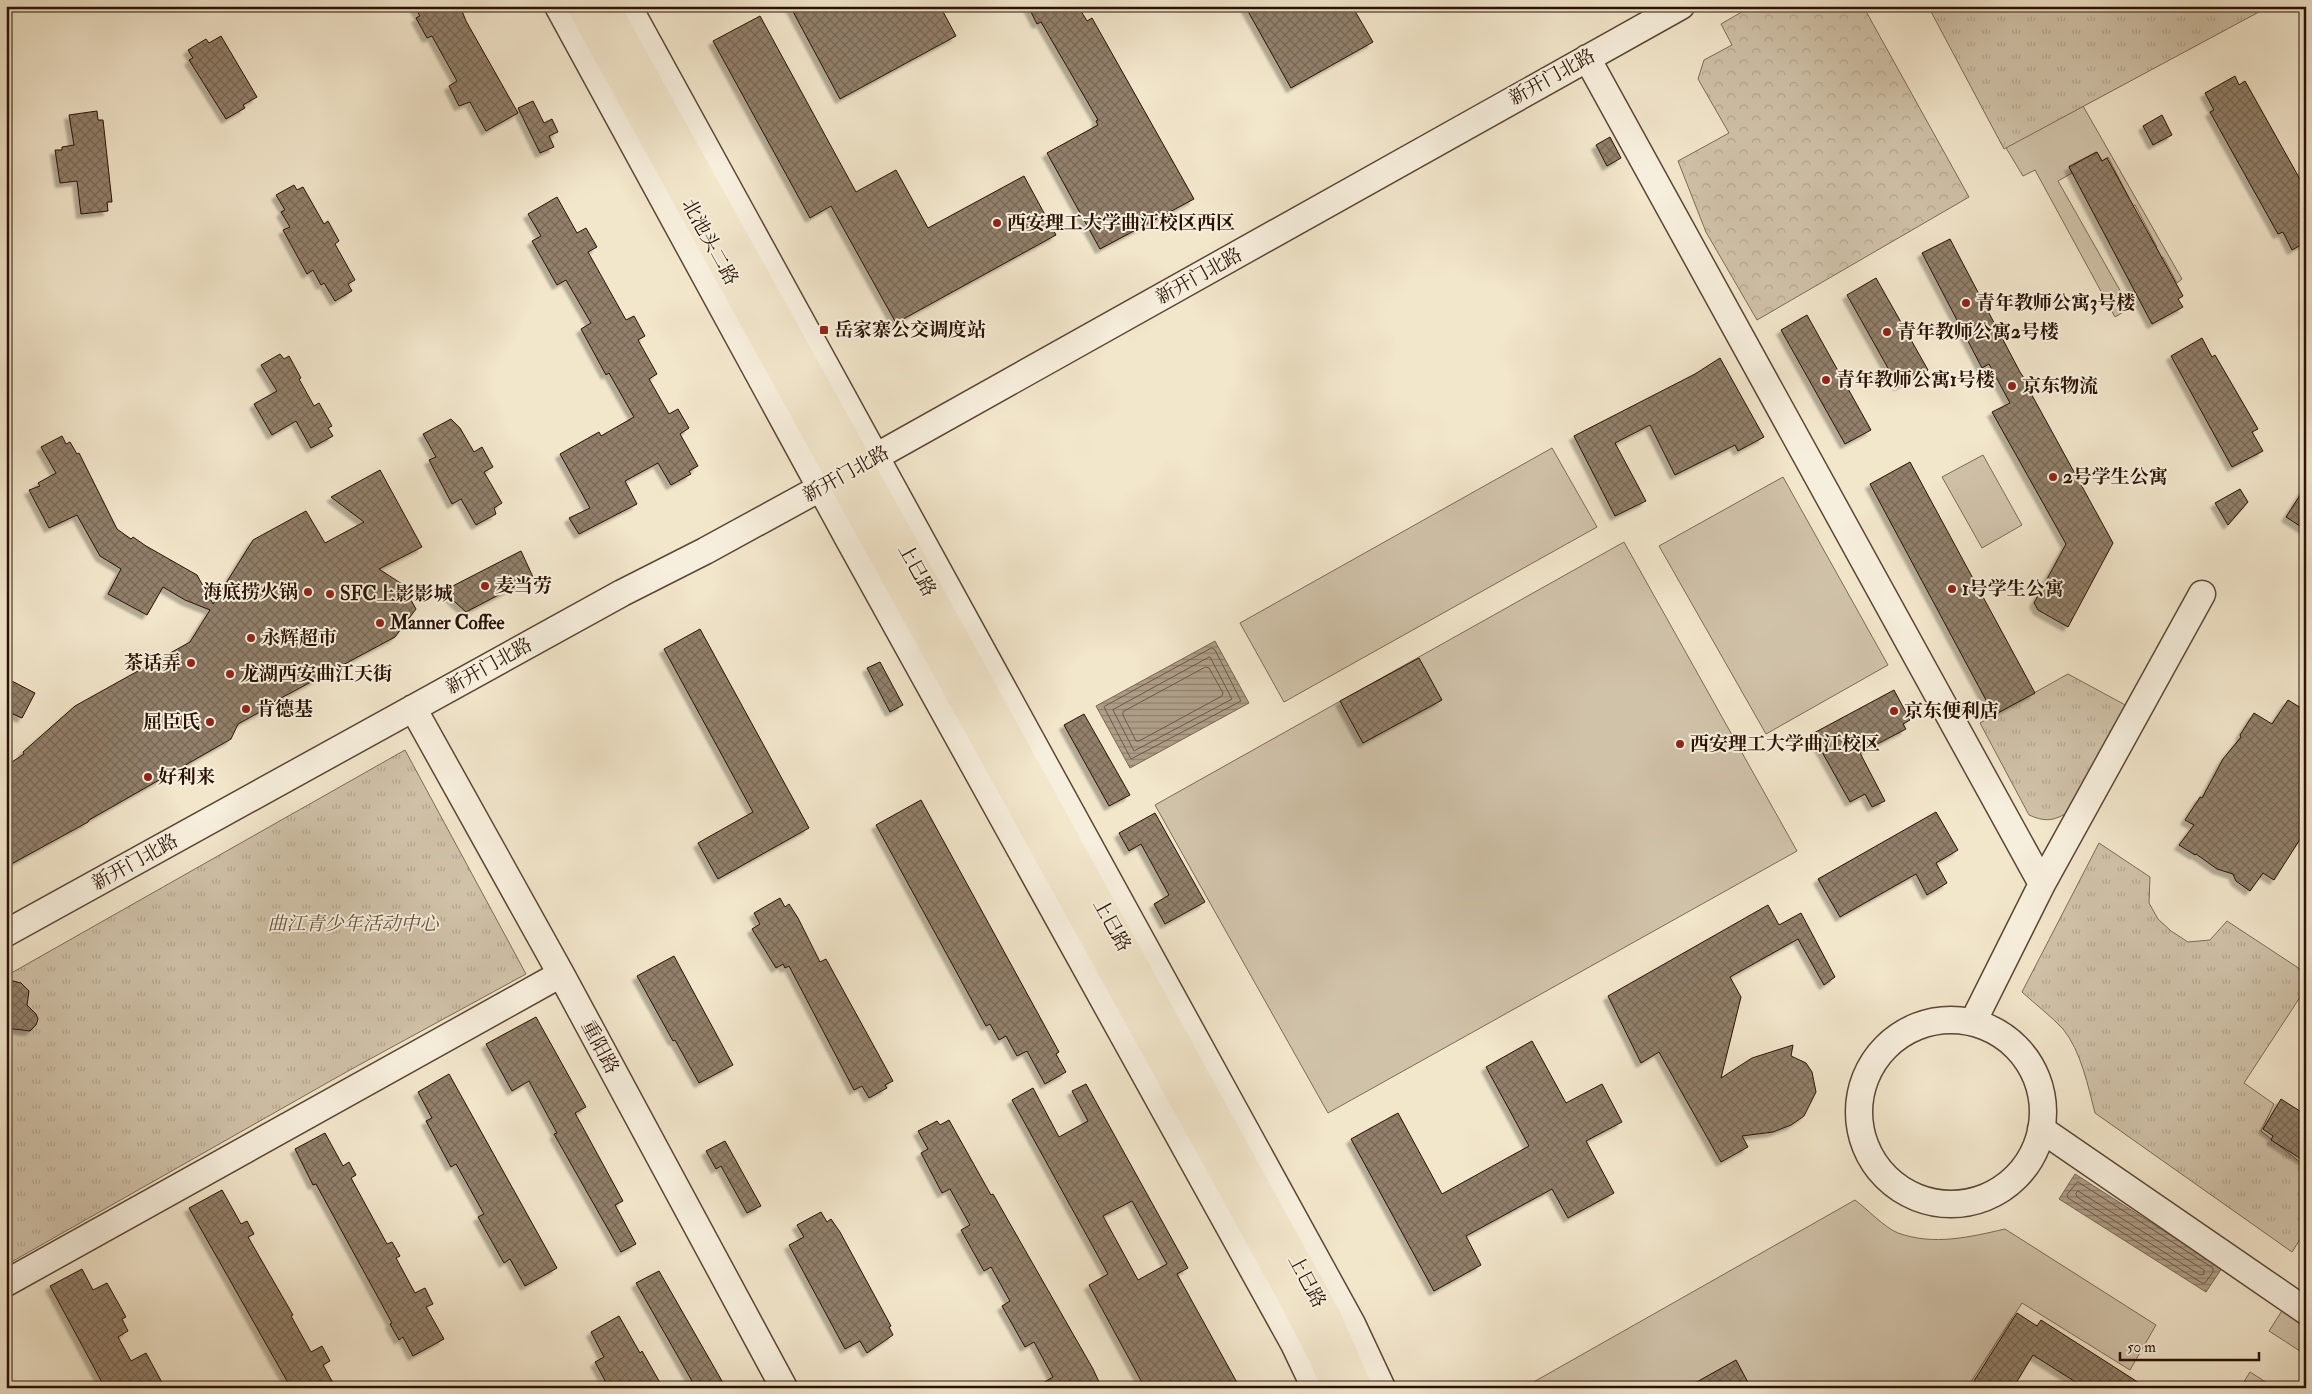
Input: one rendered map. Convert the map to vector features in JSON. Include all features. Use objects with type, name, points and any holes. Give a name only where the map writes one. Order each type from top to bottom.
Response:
[{"type":"main road","name":"北池头二路","points":[[580,6],[849,472]]},
{"type":"main road","name":"北池头二路","points":[[605,6],[849,472]]},
{"type":"main road","name":"上巳路","points":[[849,472],[1294,1301],[1322,1354],[1336,1388]]},
{"type":"main road","name":"上巳路","points":[[849,472],[1294,1257],[1326,1318],[1358,1388]]},
{"type":"street","points":[[558,6],[849,472],[1352,1324],[1382,1388]]},
{"type":"street","points":[[628,6],[849,472],[1315,1388]]},
{"type":"street","name":"新开门北路","points":[[6,933],[614,597],[706,551],[849,472],[1681,6]]},
{"type":"street","points":[[1587,58],[2042,884]]},
{"type":"street","points":[[1973,1022],[2042,884],[2202,594]]},
{"type":"street","name":"重阳路","points":[[413,708],[561,974],[784,1388]]},
{"type":"street","points":[[6,1282],[561,974]]},
{"type":"street","points":[[1944,1019],[1973,1022],[1999,1033],[2020,1051],[2035,1075],[2043,1101],[2042,1129],[2033,1155],[2017,1176],[1997,1192],[1973,1202],[1947,1204],[1922,1200],[1899,1188],[1880,1171],[1866,1149],[1859,1120],[1861,1091],[1872,1064],[1890,1041],[1916,1026],[1944,1019]]},
{"type":"street","points":[[2042,1129],[2306,1310]]},
{"type":"green space","points":[[1752,6],[1863,6],[1969,197],[1757,320],[1706,232],[1678,161],[1729,133],[1698,79],[1704,60],[1732,45],[1721,24]]},
{"type":"green space","points":[[1928,6],[2270,6],[2004,149]]},
{"type":"green space","points":[[2083,106],[2182,279],[2177,283],[2163,257],[2157,259],[2152,250],[2157,247],[2135,205],[2129,208],[2128,196],[2108,157],[2102,161],[2096,152],[2069,166],[2072,173],[2058,181],[2130,308],[2115,317],[2035,170],[2023,176],[1994,128]]},
{"type":"green space","points":[[1552,448],[1597,527],[1284,702],[1240,623]]},
{"type":"green space","points":[[1983,455],[2022,525],[1982,548],[1942,477]]},
{"type":"green space","points":[[1783,477],[1888,665],[1766,734],[1659,546]]},
{"type":"green space","points":[[1624,542],[1797,851],[1328,1113],[1155,805]]},
{"type":"green space","points":[[2068,674],[2129,707],[2065,814],[2051,819],[2043,819],[2029,815],[1980,723]]},
{"type":"green space","name":"曲江青少年活动中心","points":[[405,750],[526,974],[348,1071],[6,1265],[6,976]]},
{"type":"green space","points":[[2099,843],[2150,877],[2149,903],[2158,919],[2171,931],[2188,942],[2210,940],[2227,921],[2306,973],[2306,988],[2244,1083],[2274,1104],[2261,1131],[2306,1167],[2306,1230],[2292,1252],[2095,1113],[2083,1069],[2069,1038],[2058,1024],[2022,992]]},
{"type":"green space","points":[[1855,1200],[1893,1230],[1911,1237],[1938,1240],[1952,1239],[2005,1229],[2156,1325],[2130,1370],[2022,1303],[1967,1388],[1523,1388]]},
{"type":"green space","points":[[2285,1306],[2306,1320],[2306,1355],[2269,1331]]},
{"type":"green space","points":[[2250,1372],[2275,1388],[2240,1388]]},
{"type":"water","points":[[1215,641],[1249,703],[1130,768],[1096,706]]},
{"type":"water","points":[[2075,1174],[2222,1268],[2206,1292],[2059,1199]]},
{"type":"building","points":[[414,6],[460,6],[466,21],[518,113],[486,131],[470,102],[459,106],[449,86],[457,81],[432,36],[427,38],[416,18],[420,16]]},
{"type":"building","points":[[790,6],[940,6],[956,36],[840,99]]},
{"type":"building","points":[[1028,6],[1078,6],[1087,21],[1092,18],[1194,199],[1100,249],[1047,153],[1098,125],[1096,121],[1098,120],[1041,22],[1037,24]]},
{"type":"building","points":[[1245,6],[1352,6],[1373,42],[1291,88]]},
{"type":"building","points":[[760,16],[856,192],[896,170],[928,228],[1024,176],[1056,235],[896,323],[831,206],[810,218],[713,41]]},
{"type":"building","points":[[221,36],[257,97],[243,105],[245,108],[226,119],[189,60],[193,58],[188,50],[206,39],[209,43]]},
{"type":"building","points":[[2235,76],[2239,85],[2245,81],[2306,190],[2306,242],[2292,250],[2283,232],[2278,234],[2210,112],[2214,110],[2205,93]]},
{"type":"building","points":[[533,101],[544,123],[552,119],[558,132],[549,136],[554,147],[540,153],[518,108]]},
{"type":"building","points":[[97,111],[98,120],[103,120],[112,202],[107,202],[108,211],[81,214],[77,181],[60,183],[55,150],[62,150],[62,147],[74,145],[69,115]]},
{"type":"building","points":[[2162,115],[2172,135],[2153,145],[2143,126]]},
{"type":"building","points":[[1610,137],[1621,158],[1607,166],[1596,145]]},
{"type":"building","points":[[2097,152],[2102,161],[2107,158],[2183,296],[2178,299],[2183,307],[2152,324],[2069,167]]},
{"type":"building","points":[[294,185],[297,190],[303,187],[324,224],[328,221],[339,241],[335,244],[355,280],[348,284],[352,291],[335,301],[324,283],[321,285],[313,270],[307,274],[283,230],[290,227],[281,212],[285,210],[276,195]]},
{"type":"building","points":[[557,197],[577,233],[586,228],[597,247],[588,252],[626,320],[634,316],[645,336],[638,340],[657,374],[649,379],[669,414],[678,409],[689,428],[680,434],[698,466],[689,471],[691,474],[671,485],[658,463],[625,481],[637,504],[579,534],[569,518],[590,508],[560,454],[599,432],[601,436],[634,417],[609,373],[606,375],[581,329],[591,323],[566,280],[557,285],[532,241],[541,236],[528,214]]},
{"type":"building","name":"2号学生公寓","points":[[1950,239],[2020,372],[2030,387],[2028,388],[2113,543],[2068,627],[2038,610],[2034,603],[2066,544],[1992,412],[2010,403],[1989,364],[1982,368],[1922,253]]},
{"type":"building","name":"青年教师公寓2号楼","points":[[1876,278],[1928,370],[1898,386],[1847,295]]},
{"type":"building","name":"青年教师公寓1号楼","points":[[1807,315],[1871,430],[1845,444],[1781,330]]},
{"type":"building","points":[[2202,338],[2212,357],[2215,355],[2258,429],[2252,432],[2263,451],[2232,467],[2171,356]]},
{"type":"building","points":[[280,354],[284,359],[289,356],[314,406],[319,403],[332,426],[328,428],[333,436],[311,448],[296,421],[272,435],[254,404],[277,391],[261,365]]},
{"type":"building","points":[[1720,358],[1764,437],[1738,451],[1735,445],[1675,475],[1650,425],[1615,443],[1646,501],[1615,516],[1574,436],[1695,374]]},
{"type":"building","points":[[451,419],[460,428],[474,452],[482,447],[493,467],[484,472],[502,503],[494,508],[496,514],[476,525],[461,499],[452,504],[429,460],[436,457],[423,434]]},
{"type":"building","name":"龙湖西安曲江天街","points":[[62,436],[66,444],[70,442],[77,454],[79,453],[117,529],[131,539],[133,537],[197,575],[213,604],[253,540],[306,511],[325,543],[364,522],[331,497],[380,470],[422,547],[379,569],[402,584],[416,609],[395,637],[268,705],[269,707],[238,724],[231,739],[6,867],[6,766],[24,754],[23,752],[75,706],[190,642],[210,610],[185,600],[163,587],[147,615],[108,594],[121,569],[100,556],[77,515],[49,528],[29,490],[40,486],[38,483],[56,473],[41,447]]},
{"type":"building","name":"1号学生公寓","points":[[1910,462],[2035,693],[1994,715],[1870,484]]},
{"type":"building","points":[[2306,486],[2306,530],[2286,517]]},
{"type":"building","points":[[2240,489],[2248,502],[2228,525],[2215,503]]},
{"type":"building","points":[[521,551],[533,577],[466,612],[443,591]]},
{"type":"building","points":[[700,629],[809,828],[718,879],[698,843],[753,812],[664,649]]},
{"type":"building","points":[[1419,658],[1442,700],[1363,743],[1340,701]]},
{"type":"building","points":[[880,662],[903,705],[890,712],[867,668]]},
{"type":"building","points":[[6,678],[35,693],[22,718],[6,711]]},
{"type":"building","points":[[1894,690],[1910,720],[1903,724],[1906,729],[1860,753],[1885,801],[1872,807],[1865,794],[1850,802],[1812,734]]},
{"type":"building","points":[[2288,700],[2306,711],[2306,830],[2274,880],[2263,873],[2250,891],[2236,881],[2233,874],[2217,869],[2179,845],[2194,825],[2185,820],[2200,797],[2202,798],[2223,759],[2241,737],[2240,735],[2254,713],[2272,724]]},
{"type":"building","points":[[1084,714],[1130,795],[1109,806],[1064,725]]},
{"type":"building","points":[[921,800],[1059,1052],[1056,1054],[1066,1072],[1045,1084],[1027,1051],[1017,1056],[1006,1036],[999,1040],[990,1024],[986,1026],[876,825]]},
{"type":"building","points":[[1936,812],[1958,850],[1936,863],[1947,883],[1927,895],[1916,874],[1840,917],[1818,879]]},
{"type":"building","points":[[1155,813],[1205,902],[1165,924],[1154,904],[1169,895],[1141,844],[1129,851],[1119,833]]},
{"type":"building","points":[[780,898],[785,907],[789,904],[798,918],[820,962],[826,959],[893,1081],[885,1085],[887,1088],[869,1098],[862,1086],[854,1090],[789,966],[785,968],[783,964],[776,968],[752,929],[760,924],[754,913]]},
{"type":"building","points":[[1768,905],[1779,925],[1801,913],[1835,977],[1824,985],[1798,939],[1730,977],[1741,997],[1721,1078],[1752,1058],[1793,1045],[1791,1056],[1806,1063],[1812,1072],[1816,1092],[1804,1116],[1791,1125],[1773,1132],[1742,1136],[1748,1147],[1721,1162],[1659,1052],[1641,1063],[1608,996]]},
{"type":"building","points":[[674,956],[733,1065],[699,1083],[637,976]]},
{"type":"building","points":[[13,981],[21,983],[29,991],[27,1005],[36,1014],[38,1019],[36,1025],[30,1031],[6,1028],[6,984]]},
{"type":"building","points":[[536,1017],[586,1107],[575,1113],[623,1201],[615,1205],[636,1244],[621,1252],[554,1134],[557,1133],[529,1081],[512,1091],[486,1044]]},
{"type":"building","points":[[1532,1041],[1566,1103],[1602,1084],[1622,1122],[1586,1141],[1614,1193],[1568,1218],[1552,1189],[1466,1236],[1481,1265],[1434,1291],[1351,1139],[1398,1113],[1442,1194],[1529,1146],[1486,1067]]},
{"type":"building","points":[[449,1074],[557,1268],[525,1286],[510,1259],[504,1263],[478,1217],[484,1214],[456,1164],[451,1167],[426,1121],[432,1118],[418,1092]]},
{"type":"building","points":[[1086,1084],[1188,1268],[1177,1274],[1240,1388],[1145,1388],[1089,1285],[1108,1274],[1012,1100],[1033,1088],[1059,1137],[1088,1121],[1072,1091]],"holes":[[[1132,1201],[1167,1264],[1138,1280],[1103,1216]]]},
{"type":"building","points":[[2281,1099],[2306,1115],[2306,1162],[2271,1140],[2273,1136],[2263,1129]]},
{"type":"building","points":[[949,1120],[1093,1369],[1100,1384],[1093,1388],[1034,1388],[1053,1377],[1034,1342],[1025,1347],[1002,1306],[1010,1301],[991,1267],[984,1271],[961,1230],[970,1225],[950,1189],[942,1193],[921,1153],[928,1149],[918,1131],[937,1121],[940,1125]]},
{"type":"building","points":[[325,1133],[343,1166],[349,1162],[356,1175],[351,1178],[387,1244],[392,1242],[400,1256],[396,1258],[415,1293],[425,1288],[433,1304],[426,1307],[444,1339],[413,1356],[403,1337],[399,1340],[390,1324],[392,1323],[316,1184],[313,1185],[295,1149]]},
{"type":"building","points":[[725,1141],[761,1206],[747,1213],[721,1166],[716,1169],[706,1151]]},
{"type":"building","points":[[222,1190],[241,1224],[247,1221],[254,1234],[248,1237],[293,1315],[291,1316],[311,1352],[322,1346],[330,1361],[323,1365],[336,1388],[291,1388],[189,1208]]},
{"type":"building","points":[[821,1212],[827,1222],[831,1219],[840,1232],[891,1326],[889,1327],[893,1335],[867,1353],[860,1341],[845,1349],[789,1245],[804,1237],[797,1225]]},
{"type":"building","points":[[82,1269],[93,1290],[107,1283],[126,1317],[122,1319],[128,1331],[118,1337],[131,1361],[146,1353],[165,1388],[105,1388],[50,1286]]},
{"type":"building","points":[[659,1271],[726,1388],[696,1388],[636,1283]]},
{"type":"building","points":[[2017,1313],[2037,1326],[2041,1320],[2147,1388],[2085,1388],[2033,1355],[2013,1388],[1985,1388],[1974,1381]]},
{"type":"building","points":[[619,1316],[663,1388],[609,1388],[595,1362],[604,1357],[591,1332]]},
{"type":"building","points":[[1736,1360],[1751,1388],[1686,1388]]},
{"type":"place","name":"西安理工大学曲江校区西区","points":[[997,223]]},
{"type":"place","name":"青年教师公寓3号楼","points":[[1966,303]]},
{"type":"place","name":"岳家寨公交调度站","points":[[824,330]]},
{"type":"place","name":"青年教师公寓2号楼","points":[[1887,332]]},
{"type":"place","name":"青年教师公寓1号楼","points":[[1826,380]]},
{"type":"place","name":"京东物流","points":[[2012,386]]},
{"type":"place","name":"2号学生公寓","points":[[2053,477]]},
{"type":"place","name":"麦当劳","points":[[485,586]]},
{"type":"place","name":"1号学生公寓","points":[[1952,589]]},
{"type":"place","name":"海底捞火锅","points":[[308,592]]},
{"type":"place","name":"SFC上影影城","points":[[330,594]]},
{"type":"place","name":"Manner Coffee","points":[[380,623]]},
{"type":"place","name":"永辉超市","points":[[251,638]]},
{"type":"place","name":"茶话弄","points":[[191,663]]},
{"type":"place","name":"龙湖西安曲江天街","points":[[230,674]]},
{"type":"place","name":"肯德基","points":[[246,709]]},
{"type":"place","name":"京东便利店","points":[[1894,711]]},
{"type":"place","name":"屈臣氏","points":[[210,722]]},
{"type":"place","name":"西安理工大学曲江校区","points":[[1680,744]]},
{"type":"place","name":"好利来","points":[[148,777]]}]
